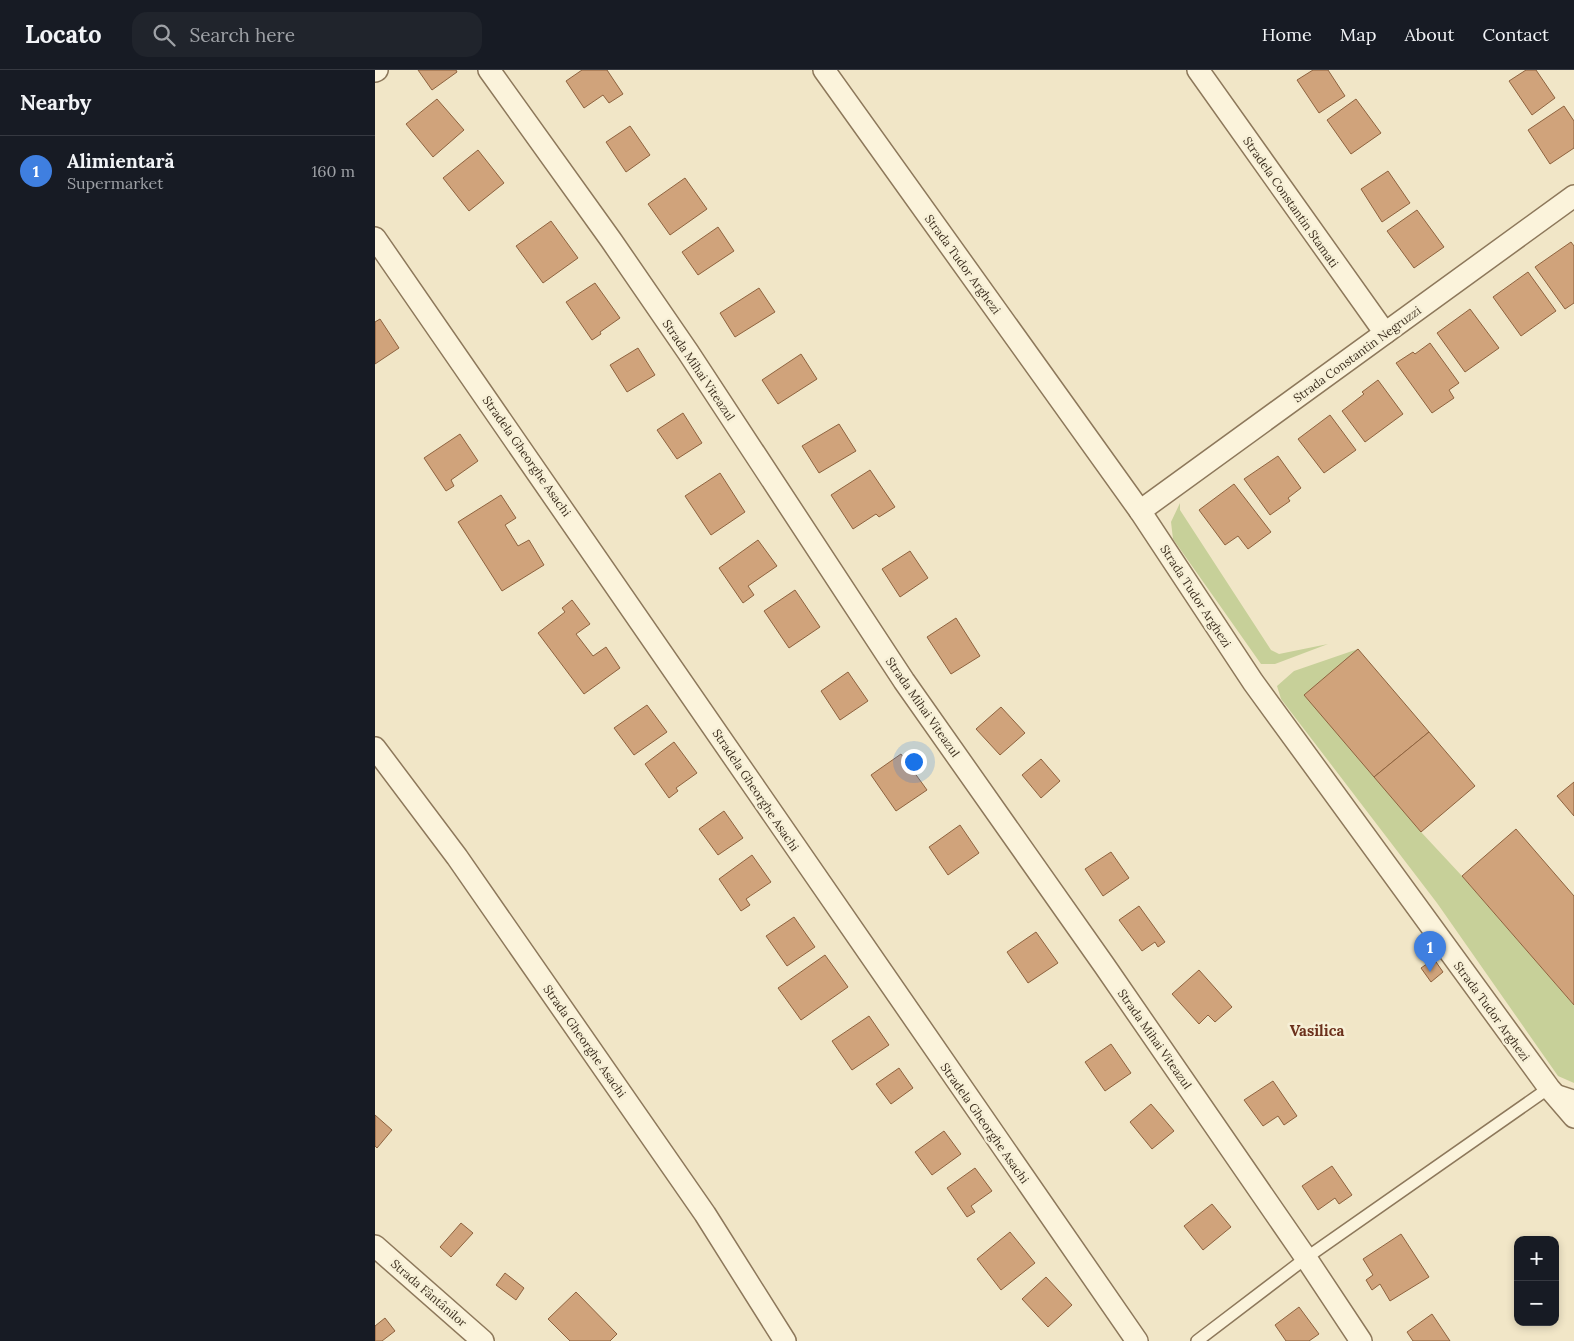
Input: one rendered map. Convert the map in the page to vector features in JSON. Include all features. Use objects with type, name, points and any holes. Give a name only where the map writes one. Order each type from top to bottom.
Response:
[{"type":"street","name":"Strada Mihai Viteazul","points":[[489,70],[611,240],[688,352],[905,681],[1104,965],[1361,1341]]},
{"type":"street","name":"Strada Tudor Arghezi","points":[[824,70],[1140,511],[1253,682],[1549,1088],[1574,1117]]},
{"type":"street","name":"Stradela Constantin Stamati","points":[[1197,70],[1385,333]]},
{"type":"street","name":"Strada Constantin Negruzzi","points":[[1140,511],[1574,196]]},
{"type":"street","name":"Stradela Gheorghe Asachi","points":[[375,238],[522,448],[944,1065],[1137,1341]]},
{"type":"street","name":"Strada Gheorghe Asachi","points":[[375,748],[457,857],[700,1206],[785,1341]]},
{"type":"street","name":"Strada Fântânilor","points":[[375,1246],[483,1341]]},
{"type":"lane","points":[[1197,1341],[1306,1258],[1549,1088],[1574,1096]]},
{"type":"green space","points":[[1180,503],[1180,510],[1271,650],[1279,654],[1328,644],[1275,664],[1261,664],[1173,539],[1171,522]]},
{"type":"green space","points":[[1358,649],[1421,832],[1462,876],[1574,1005],[1574,1083],[1558,1076],[1437,903],[1281,699],[1277,686],[1294,671]]},
{"type":"building","points":[[418,70],[456,70],[457,72],[432,90]]},
{"type":"building","points":[[582,70],[607,70],[623,94],[609,103],[603,95],[584,108],[566,81]]},
{"type":"building","points":[[1313,70],[1328,70],[1345,96],[1319,113],[1297,80]]},
{"type":"building","points":[[1526,70],[1536,70],[1555,98],[1532,115],[1509,81]]},
{"type":"building","points":[[437,99],[464,130],[433,157],[406,124]]},
{"type":"building","points":[[1356,99],[1381,133],[1351,154],[1327,120]]},
{"type":"building","points":[[1564,106],[1574,121],[1574,148],[1550,164],[1528,130]]},
{"type":"building","points":[[630,126],[650,155],[626,172],[606,142]]},
{"type":"building","points":[[478,150],[504,183],[469,211],[443,178]]},
{"type":"building","points":[[1388,171],[1410,203],[1382,222],[1361,189]]},
{"type":"building","points":[[685,178],[707,209],[670,235],[648,204]]},
{"type":"building","points":[[1417,210],[1444,247],[1414,268],[1387,231]]},
{"type":"building","points":[[551,221],[578,258],[543,283],[516,246]]},
{"type":"building","points":[[718,227],[734,251],[698,275],[682,252]]},
{"type":"building","points":[[1571,242],[1574,246],[1574,303],[1565,309],[1535,267]]},
{"type":"building","points":[[1528,272],[1556,311],[1521,336],[1493,297]]},
{"type":"building","points":[[595,283],[620,318],[592,340],[566,302]]},
{"type":"building","points":[[759,288],[775,312],[735,337],[720,313]]},
{"type":"building","points":[[1470,309],[1499,348],[1465,372],[1437,333]]},
{"type":"building","points":[[380,319],[399,348],[375,364],[375,322]]},
{"type":"building","points":[[1430,343],[1459,383],[1449,390],[1454,398],[1432,413],[1396,363],[1413,352],[1415,354]]},
{"type":"building","points":[[638,348],[655,375],[627,392],[610,365]]},
{"type":"building","points":[[801,354],[817,379],[778,404],[762,380]]},
{"type":"building","points":[[1378,380],[1403,414],[1365,442],[1342,411]]},
{"type":"building","points":[[683,413],[702,443],[677,459],[657,430]]},
{"type":"building","points":[[1330,415],[1356,450],[1324,473],[1298,439]]},
{"type":"building","points":[[839,424],[856,451],[819,473],[802,446]]},
{"type":"building","points":[[460,434],[478,461],[451,480],[454,486],[446,491],[424,458]]},
{"type":"building","points":[[1278,456],[1301,488],[1288,498],[1290,501],[1270,515],[1244,479]]},
{"type":"building","points":[[870,470],[895,507],[879,517],[876,514],[853,529],[831,495]]},
{"type":"building","points":[[720,473],[745,512],[711,535],[685,496]]},
{"type":"building","points":[[1234,484],[1271,532],[1248,549],[1238,536],[1225,545],[1199,510]]},
{"type":"building","points":[[501,495],[516,518],[505,525],[518,546],[529,540],[544,565],[502,591],[458,522]]},
{"type":"building","points":[[758,540],[777,566],[748,586],[754,595],[743,603],[719,568]]},
{"type":"building","points":[[910,551],[928,578],[900,597],[882,569]]},
{"type":"building","points":[[795,590],[820,627],[789,648],[764,611]]},
{"type":"building","points":[[572,600],[590,624],[576,634],[593,656],[606,647],[620,668],[584,694],[538,633],[565,612],[562,608]]},
{"type":"building","points":[[956,618],[980,656],[951,674],[927,637]]},
{"type":"building","points":[[1358,649],[1429,732],[1374,777],[1304,695]]},
{"type":"building","points":[[848,672],[868,701],[840,720],[821,691]]},
{"type":"building","points":[[647,705],[667,732],[634,755],[614,728]]},
{"type":"building","points":[[1001,707],[1025,733],[1000,755],[976,729]]},
{"type":"building","points":[[1429,732],[1475,786],[1421,832],[1374,777]]},
{"type":"building","points":[[674,742],[697,773],[676,788],[678,791],[669,798],[645,764]]},
{"type":"building","points":[[901,754],[927,790],[896,811],[871,775]]},
{"type":"building","points":[[1041,759],[1060,781],[1041,798],[1022,775]]},
{"type":"building","points":[[1574,782],[1574,816],[1557,796]]},
{"type":"building","points":[[724,811],[743,838],[718,855],[699,829]]},
{"type":"building","points":[[960,825],[979,853],[948,875],[929,847]]},
{"type":"building","points":[[1516,829],[1574,896],[1574,1005],[1462,876]]},
{"type":"building","points":[[1111,852],[1129,878],[1103,896],[1085,869]]},
{"type":"building","points":[[752,855],[771,882],[746,899],[750,905],[741,911],[719,879]]},
{"type":"building","points":[[1139,906],[1165,942],[1158,947],[1155,942],[1142,951],[1119,920]]},
{"type":"building","points":[[794,917],[815,947],[787,966],[766,936]]},
{"type":"building","points":[[1036,932],[1058,963],[1028,983],[1007,952]]},
{"type":"building","points":[[825,955],[848,987],[801,1020],[778,988]]},
{"type":"building","points":[[1434,959],[1443,972],[1431,982],[1421,968]]},
{"type":"building","points":[[1199,970],[1232,1007],[1215,1022],[1208,1015],[1199,1024],[1172,994]]},
{"type":"building","points":[[869,1016],[889,1045],[852,1070],[832,1041]]},
{"type":"building","points":[[1111,1044],[1131,1073],[1105,1091],[1085,1062]]},
{"type":"building","points":[[899,1068],[913,1088],[891,1104],[876,1084]]},
{"type":"building","points":[[1273,1081],[1297,1116],[1284,1125],[1278,1116],[1263,1126],[1244,1100]]},
{"type":"building","points":[[1151,1104],[1174,1131],[1152,1149],[1130,1122]]},
{"type":"building","points":[[375,1115],[392,1130],[377,1148],[375,1146]]},
{"type":"building","points":[[944,1131],[961,1154],[932,1175],[915,1152]]},
{"type":"building","points":[[1332,1166],[1352,1195],[1339,1204],[1335,1198],[1318,1210],[1302,1186]]},
{"type":"building","points":[[975,1168],[992,1191],[971,1206],[975,1212],[967,1217],[947,1188]]},
{"type":"building","points":[[1212,1204],[1231,1227],[1203,1250],[1184,1226]]},
{"type":"building","points":[[461,1223],[473,1233],[451,1257],[440,1247]]},
{"type":"building","points":[[1010,1232],[1035,1263],[1001,1290],[977,1259]]},
{"type":"building","points":[[1401,1234],[1429,1277],[1390,1301],[1380,1284],[1372,1290],[1366,1280],[1373,1275],[1363,1259]]},
{"type":"building","points":[[505,1273],[524,1288],[516,1300],[496,1285]]},
{"type":"building","points":[[1046,1277],[1072,1305],[1048,1327],[1022,1299]]},
{"type":"building","points":[[576,1292],[617,1334],[610,1341],[570,1341],[548,1319]]},
{"type":"building","points":[[1299,1307],[1319,1334],[1309,1341],[1286,1341],[1275,1325]]},
{"type":"building","points":[[1432,1314],[1450,1341],[1413,1341],[1407,1332]]},
{"type":"building","points":[[385,1318],[395,1331],[382,1341],[375,1341],[375,1326]]},
{"type":"place","name":"Alimientară","points":[[1430,972]]},
{"type":"district","name":"Vasilica","points":[[1317,1030]]}]
